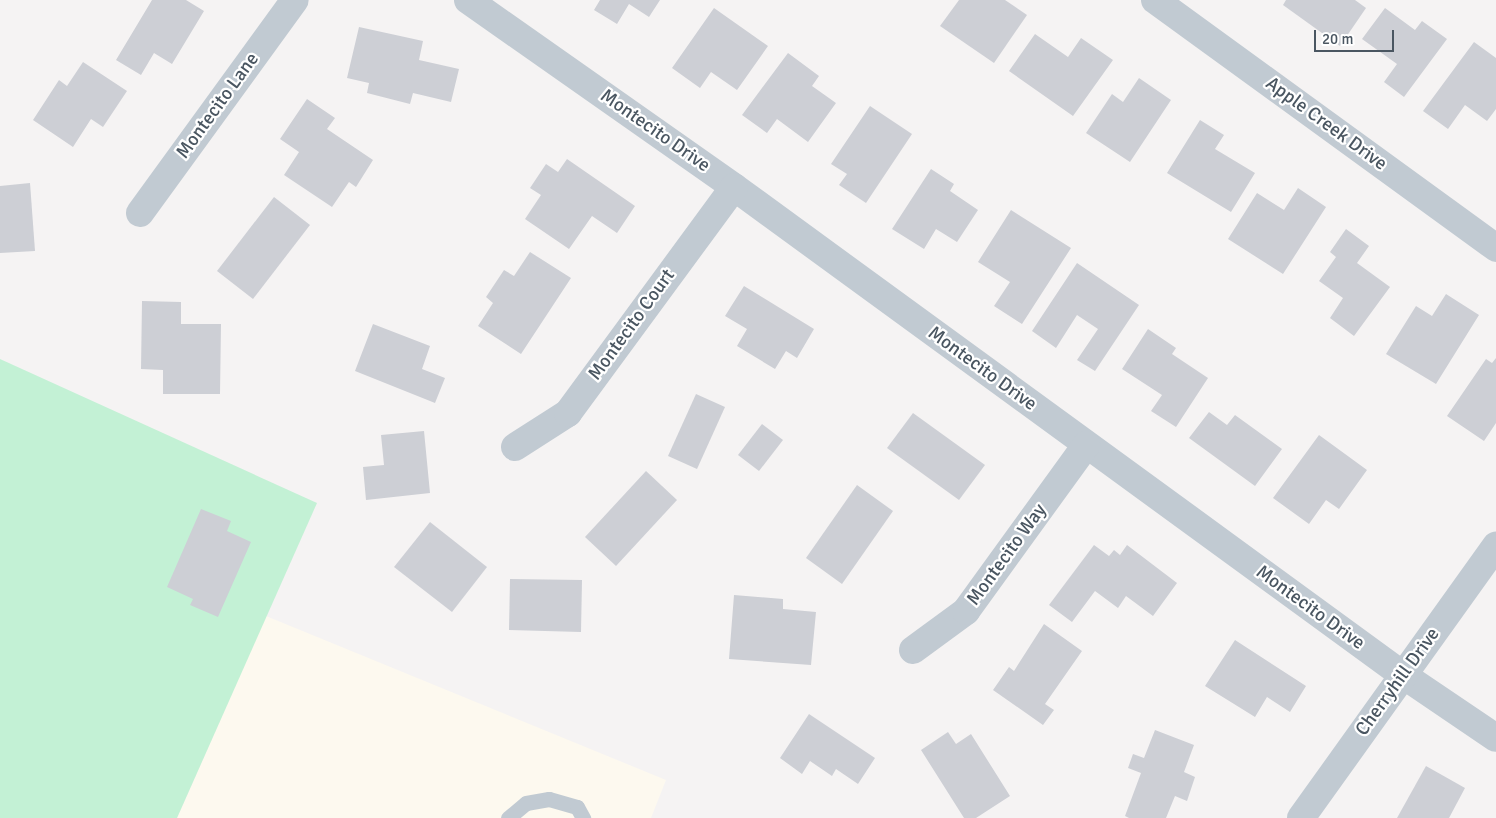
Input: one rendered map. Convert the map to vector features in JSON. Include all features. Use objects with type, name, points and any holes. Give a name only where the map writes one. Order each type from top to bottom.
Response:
[{"type":"street","name":"Montecito Lane","points":[[140,213],[295,0]]},
{"type":"street","name":"Montecito Drive","points":[[468,0],[734,187],[1403,676],[1496,738]]},
{"type":"street","name":"Apple Creek Drive","points":[[1155,0],[1496,248]]},
{"type":"street","name":"Montecito Court","points":[[515,447],[568,413],[734,187]]},
{"type":"street","name":"Montecito Way","points":[[913,650],[966,611],[1086,445]]},
{"type":"street","name":"Cherryhill Drive","points":[[1301,818],[1496,546]]},
{"type":"lane","points":[[508,818],[526,804],[549,800],[577,807],[583,818]]},
{"type":"shaded area","points":[[266,616],[666,780],[651,818],[177,818]]},
{"type":"green space","points":[[0,359],[317,503],[177,818],[0,818]]},
{"type":"building","points":[[152,0],[186,0],[204,11],[172,64],[154,53],[141,75],[116,60]]},
{"type":"building","points":[[600,0],[660,0],[649,17],[629,4],[617,24],[594,10]]},
{"type":"building","points":[[959,0],[1005,0],[1027,15],[994,63],[940,26]]},
{"type":"building","points":[[1286,0],[1355,0],[1366,8],[1340,46],[1283,5]]},
{"type":"building","points":[[714,8],[768,46],[737,90],[711,72],[700,88],[672,68]]},
{"type":"building","points":[[1385,8],[1415,30],[1422,21],[1447,39],[1404,97],[1384,82],[1397,64],[1362,39]]},
{"type":"building","points":[[359,27],[423,41],[419,60],[459,69],[451,102],[413,93],[410,104],[367,93],[369,83],[347,78]]},
{"type":"building","points":[[1035,34],[1068,57],[1081,38],[1113,60],[1073,116],[1009,71]]},
{"type":"building","points":[[1474,42],[1496,58],[1496,109],[1487,121],[1465,105],[1448,129],[1423,111]]},
{"type":"building","points":[[788,53],[819,76],[812,86],[836,103],[808,142],[777,119],[767,133],[742,115]]},
{"type":"building","points":[[83,62],[127,91],[103,127],[91,119],[73,147],[33,120],[59,80],[67,86]]},
{"type":"building","points":[[1139,78],[1171,100],[1130,162],[1086,133],[1112,94],[1123,102]]},
{"type":"building","points":[[307,99],[335,118],[327,129],[373,160],[356,187],[349,182],[332,207],[284,175],[299,152],[280,139]]},
{"type":"building","points":[[870,106],[912,134],[866,203],[839,185],[847,174],[831,164]]},
{"type":"building","points":[[1200,120],[1224,135],[1215,149],[1255,173],[1231,212],[1167,173]]},
{"type":"building","points":[[567,159],[635,206],[617,233],[592,216],[569,249],[525,219],[541,195],[530,188],[546,164],[558,172]]},
{"type":"building","points":[[931,169],[954,184],[950,191],[978,210],[957,242],[936,229],[924,249],[892,229]]},
{"type":"building","points":[[30,183],[35,251],[0,253],[0,186]]},
{"type":"building","points":[[1298,188],[1326,207],[1283,274],[1228,239],[1257,193],[1284,210]]},
{"type":"building","points":[[274,197],[310,225],[253,299],[217,271]]},
{"type":"building","points":[[1011,210],[1071,248],[1022,324],[994,306],[1010,282],[978,262]]},
{"type":"building","points":[[1346,229],[1369,246],[1357,263],[1390,287],[1354,336],[1330,318],[1343,298],[1319,281],[1336,257],[1330,252]]},
{"type":"building","points":[[530,252],[571,278],[521,354],[478,326],[493,303],[486,297],[504,270],[514,276]]},
{"type":"building","points":[[1077,263],[1139,305],[1095,371],[1077,360],[1098,329],[1077,315],[1056,348],[1032,331]]},
{"type":"building","points":[[744,286],[814,329],[797,358],[786,351],[775,369],[737,346],[747,329],[725,316]]},
{"type":"building","points":[[1446,294],[1479,315],[1436,384],[1386,354],[1416,306],[1432,316]]},
{"type":"building","points":[[142,301],[181,302],[181,324],[221,324],[220,394],[163,394],[163,370],[141,369]]},
{"type":"building","points":[[373,324],[430,346],[422,369],[445,378],[435,403],[355,371]]},
{"type":"building","points":[[1148,329],[1176,348],[1172,354],[1208,378],[1176,427],[1151,411],[1162,395],[1122,369]]},
{"type":"building","points":[[1496,358],[1496,423],[1484,441],[1447,416],[1486,359],[1492,363]]},
{"type":"building","points":[[696,394],[725,407],[697,469],[668,456]]},
{"type":"building","points":[[1209,412],[1227,425],[1235,415],[1282,449],[1255,486],[1189,438]]},
{"type":"building","points":[[913,413],[985,465],[959,500],[887,448]]},
{"type":"building","points":[[762,424],[783,440],[759,471],[738,455]]},
{"type":"building","points":[[424,431],[430,493],[366,500],[363,467],[384,465],[381,435]]},
{"type":"building","points":[[1319,435],[1367,470],[1339,509],[1326,500],[1309,524],[1273,498]]},
{"type":"building","points":[[646,471],[677,500],[616,566],[585,537]]},
{"type":"building","points":[[857,485],[893,511],[842,584],[806,558]]},
{"type":"building","points":[[201,509],[231,521],[227,531],[251,542],[218,617],[190,605],[193,599],[167,587]]},
{"type":"building","points":[[430,522],[487,567],[452,612],[394,567]]},
{"type":"building","points":[[1094,545],[1109,556],[1114,550],[1120,555],[1127,545],[1177,583],[1153,616],[1126,596],[1118,608],[1095,591],[1072,622],[1049,605]]},
{"type":"building","points":[[510,579],[582,580],[581,632],[509,630]]},
{"type":"building","points":[[734,595],[783,599],[783,609],[816,612],[811,665],[729,659]]},
{"type":"building","points":[[1044,624],[1082,651],[1045,704],[1054,710],[1043,725],[993,690],[1009,667],[1014,671]]},
{"type":"building","points":[[1235,640],[1306,686],[1290,712],[1267,697],[1255,717],[1205,686]]},
{"type":"building","points":[[809,714],[875,758],[858,784],[836,769],[832,776],[810,761],[802,774],[780,758]]},
{"type":"building","points":[[1155,730],[1194,745],[1184,772],[1195,777],[1187,801],[1175,796],[1166,818],[1129,818],[1125,816],[1141,773],[1128,768],[1133,754],[1144,758]]},
{"type":"building","points":[[948,732],[956,744],[971,734],[1010,796],[976,818],[964,818],[921,750]]},
{"type":"building","points":[[1426,766],[1465,788],[1449,818],[1397,818]]}]
